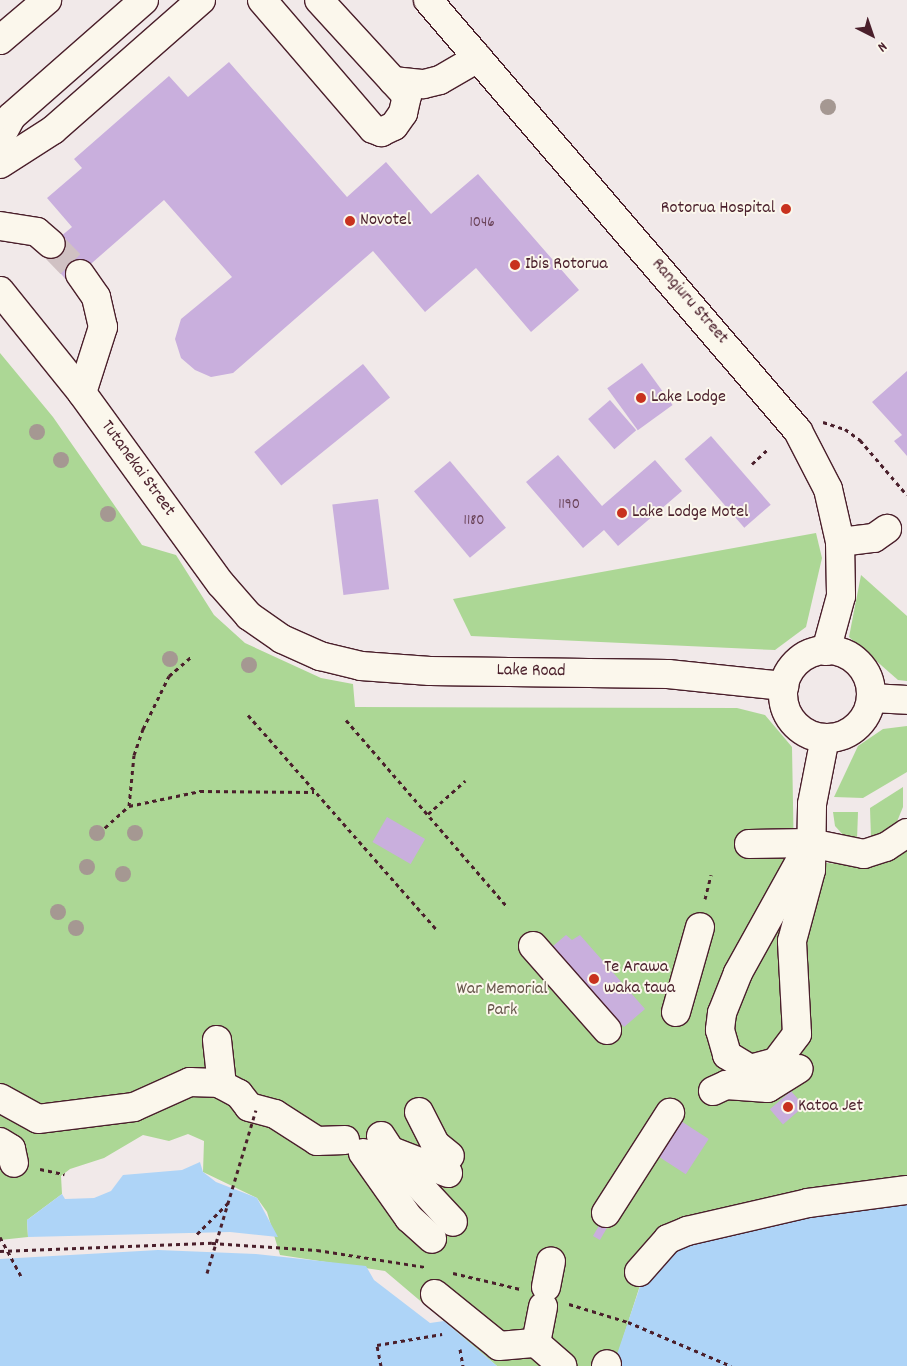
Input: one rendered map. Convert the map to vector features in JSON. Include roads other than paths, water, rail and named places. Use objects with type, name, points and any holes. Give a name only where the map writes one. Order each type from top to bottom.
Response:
[{"type":"street","points":[[0,40],[47,0]]},
{"type":"street","points":[[0,138],[11,117],[144,0]]},
{"type":"street","points":[[0,164],[53,130],[201,0]]},
{"type":"street","points":[[262,0],[373,129],[382,132],[404,113],[407,96],[319,0]]},
{"type":"street","name":"Rangiuru Street","points":[[428,0],[798,431],[828,489],[840,542],[841,596],[826,650]]},
{"type":"street","points":[[393,81],[424,84],[440,80],[478,58]]},
{"type":"street","points":[[0,226],[37,232],[51,244]]},
{"type":"street","points":[[80,274],[96,297],[103,327],[82,392]]},
{"type":"street","name":"Tutanekai Street","points":[[0,291],[82,392],[221,584],[248,616],[282,639]]},
{"type":"street","points":[[840,542],[874,538],[887,529]]},
{"type":"street","name":"Lake Road","points":[[282,639],[320,656],[361,666],[430,672],[668,674],[784,686]]},
{"type":"street","points":[[826,650],[850,656],[859,664],[871,698],[861,723],[838,737],[825,738],[798,727],[786,708],[784,686],[798,661],[826,650]]},
{"type":"street","points":[[871,698],[907,700]]},
{"type":"street","points":[[810,844],[762,921],[738,972],[720,1030],[727,1054],[750,1069],[776,1062],[797,1034],[799,928],[808,880],[810,844],[812,804],[825,738]]},
{"type":"street","points":[[749,844],[810,844],[864,854],[907,833]]},
{"type":"street","points":[[762,921],[799,928]]},
{"type":"street","points":[[676,1012],[700,927]]},
{"type":"street","points":[[533,946],[607,1030]]},
{"type":"street","points":[[218,1040],[222,1083]]},
{"type":"street","points":[[713,1092],[726,1084],[768,1088],[798,1069]]},
{"type":"street","points":[[0,1098],[38,1119],[134,1107],[190,1082],[222,1083],[256,1110],[275,1114],[317,1141],[371,1145],[449,1165],[435,1144],[419,1112]]},
{"type":"street","points":[[606,1214],[670,1113]]},
{"type":"street","points":[[371,1145],[399,1164],[453,1222]]},
{"type":"street","points":[[371,1145],[409,1218],[432,1239]]},
{"type":"street","points":[[639,1272],[668,1239],[687,1231],[808,1203],[907,1190]]},
{"type":"street","points":[[536,1343],[551,1261]]},
{"type":"street","points":[[506,1366],[454,1326],[445,1302],[499,1346],[536,1343],[562,1366]]},
{"type":"water","points":[[200,1162],[203,1172],[216,1182],[257,1198],[278,1237],[230,1232],[28,1237],[27,1220],[62,1194],[65,1199],[94,1198],[111,1191],[123,1175],[182,1170]]},
{"type":"water","points":[[907,1196],[907,1366],[613,1366],[645,1272],[681,1239]]},
{"type":"water","points":[[158,1250],[256,1254],[366,1266],[374,1280],[430,1323],[444,1321],[497,1366],[0,1366],[0,1259]]},
{"type":"tunnel","points":[[51,244],[80,274]]},
{"type":"place","name":"Rotorua Hospital","points":[[786,209]]},
{"type":"place","name":"Novotel","points":[[350,221]]},
{"type":"place","name":"Ibis Rotorua","points":[[515,265]]},
{"type":"place","name":"Lake Lodge","points":[[641,398]]},
{"type":"place","name":"Lake Lodge Motel","points":[[622,513]]},
{"type":"place","name":"Te Arawa waka taua","points":[[594,979]]},
{"type":"place","name":"Katoa Jet","points":[[788,1107]]},
{"type":"park label","name":"War Memorial Park","points":[[502,1001]]}]
